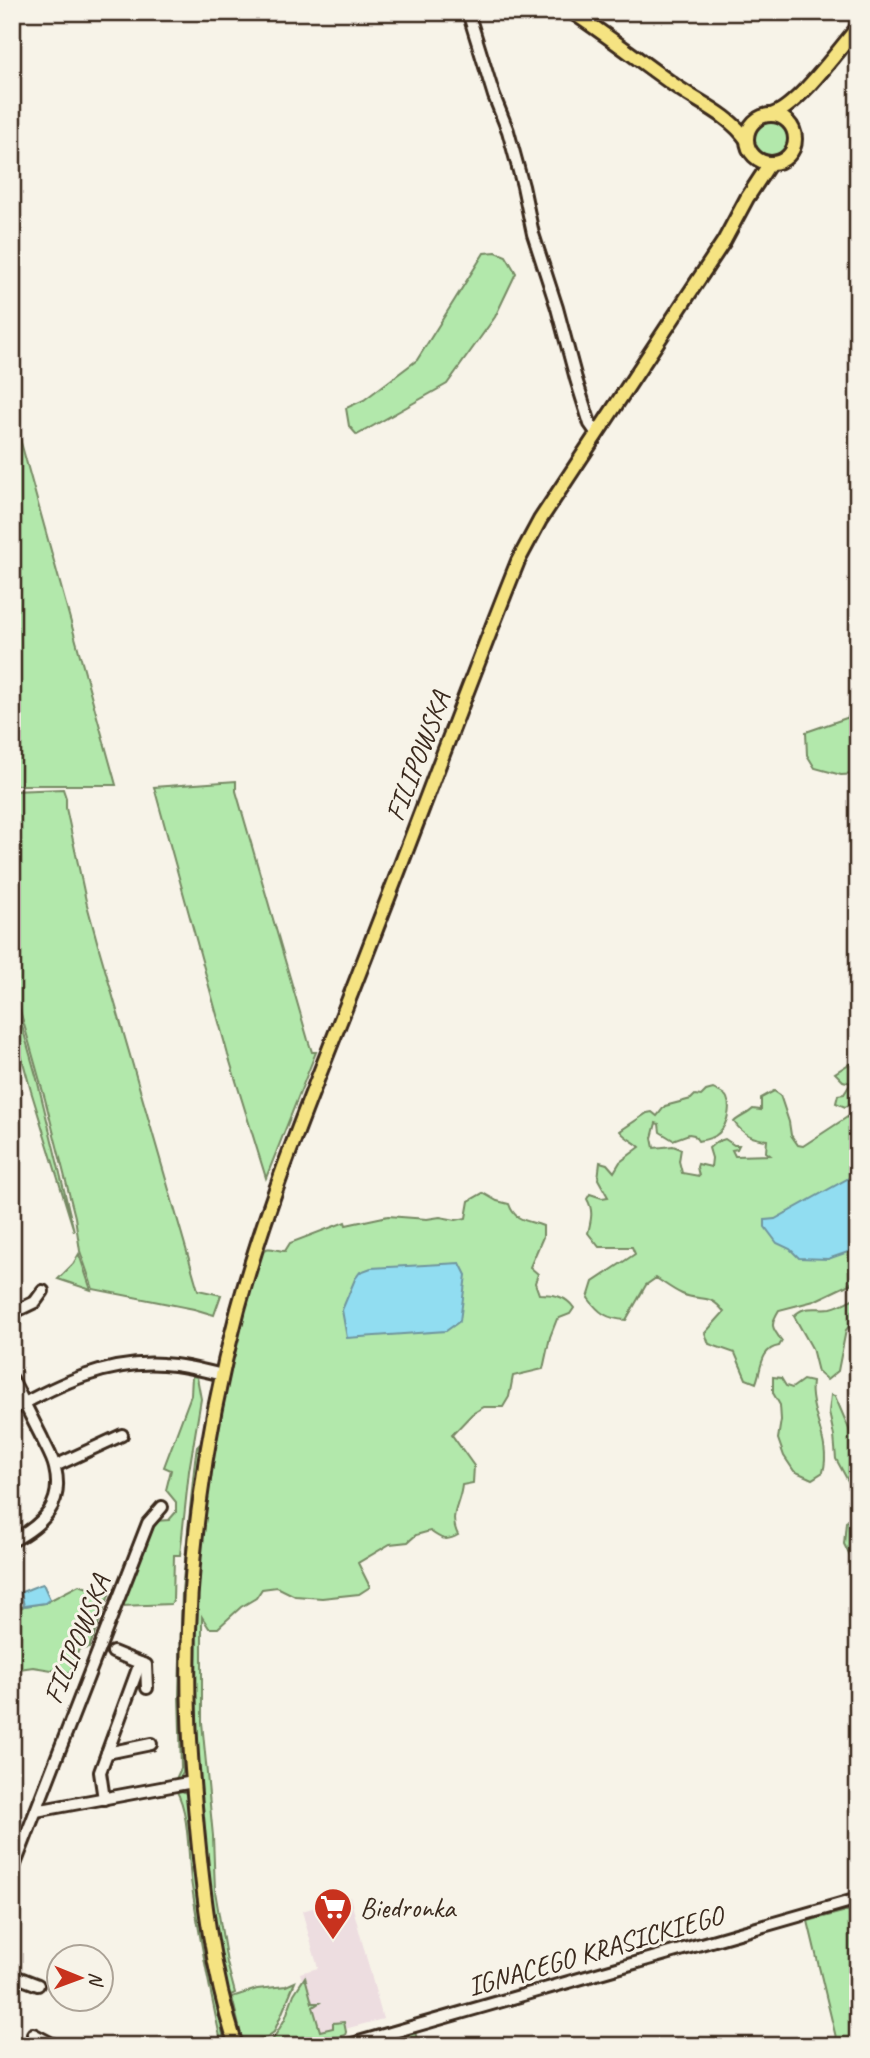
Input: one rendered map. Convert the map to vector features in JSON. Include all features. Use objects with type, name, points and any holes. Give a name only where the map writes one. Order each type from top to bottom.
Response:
[{"type":"main road","points":[[572,12],[737,128],[747,140],[752,154],[760,161],[770,163],[784,160],[792,152],[796,139],[794,113],[808,86]]},
{"type":"main road","points":[[713,110],[742,119],[757,120],[781,112],[808,86],[858,27]]},
{"type":"main road","points":[[771,115],[783,118],[793,127]]},
{"type":"main road","points":[[747,140],[750,128],[757,120]]},
{"type":"main road","name":"FILIPOWSKA","points":[[747,198],[753,173],[752,154]]},
{"type":"main road","name":"FILIPOWSKA","points":[[225,2010],[206,1914],[193,1782],[189,1715],[191,1605],[198,1522],[208,1451],[222,1375],[248,1274],[276,1191],[507,589],[532,534],[723,241],[770,163]]},
{"type":"main road","points":[[225,2010],[229,2046]]},
{"type":"main road","points":[[225,2010],[236,2046]]},
{"type":"street","points":[[468,12],[494,96],[508,131],[533,234],[576,379],[590,424],[597,434]]},
{"type":"street","points":[[12,1313],[35,1302],[43,1291]]},
{"type":"street","points":[[12,1410],[77,1378],[125,1366],[160,1364],[222,1375]]},
{"type":"street","points":[[12,1379],[55,1466],[58,1489],[53,1506],[44,1518],[26,1534],[12,1541]]},
{"type":"street","points":[[55,1466],[122,1435]]},
{"type":"street","name":"FILIPOWSKA","points":[[12,1872],[148,1523],[162,1507]]},
{"type":"street","points":[[113,1652],[146,1665],[147,1688]]},
{"type":"street","points":[[104,1799],[100,1772],[140,1663]]},
{"type":"street","points":[[107,1752],[151,1744]]},
{"type":"street","points":[[36,1811],[193,1782]]},
{"type":"street","name":"IGNACEGO KRASICKIEGO","points":[[352,2045],[858,1899]]},
{"type":"street","points":[[12,1975],[38,1985]]},
{"type":"street","points":[[33,2034],[56,2046]]},
{"type":"shaded area","points":[[350,1897],[383,2019],[318,2036],[300,1973],[318,1968],[302,1911]]},
{"type":"green space","points":[[772,121],[784,127],[790,139],[784,151],[772,157],[760,151],[754,139],[760,127]]},
{"type":"green space","points":[[496,252],[506,256],[516,273],[495,317],[447,384],[357,435],[349,426],[346,408],[364,400],[417,360],[484,253]]},
{"type":"green space","points":[[12,410],[116,785],[12,785]]},
{"type":"green space","points":[[858,714],[858,774],[841,775],[815,768],[807,755],[806,732]]},
{"type":"green space","points":[[236,781],[236,791],[308,1040],[312,1052],[316,1052],[266,1178],[228,1055],[154,787]]},
{"type":"green space","points":[[63,789],[86,901],[198,1290],[221,1295],[214,1315],[93,1289],[80,1251],[75,1217],[12,982],[12,791]]},
{"type":"green space","points":[[12,991],[37,1079],[74,1231],[12,1022]]},
{"type":"green space","points":[[856,1063],[858,1101],[845,1107],[836,1103],[838,1095],[844,1094],[851,1083],[843,1081],[835,1073],[849,1064]]},
{"type":"green space","points":[[713,1089],[726,1096],[729,1108],[725,1124],[715,1136],[698,1141],[694,1135],[689,1134],[673,1140],[660,1132],[659,1124],[656,1123],[652,1138],[654,1148],[673,1146],[681,1149],[679,1161],[682,1173],[699,1176],[698,1164],[711,1167],[709,1148],[725,1139],[739,1145],[732,1150],[735,1156],[770,1155],[766,1152],[767,1140],[748,1135],[734,1122],[753,1109],[761,1110],[761,1098],[774,1091],[780,1095],[791,1135],[798,1145],[803,1146],[858,1110],[858,1280],[814,1301],[779,1310],[773,1326],[782,1341],[765,1355],[756,1383],[746,1379],[735,1353],[709,1344],[705,1333],[724,1312],[714,1302],[682,1294],[656,1278],[646,1285],[626,1320],[604,1314],[588,1298],[593,1282],[635,1254],[632,1247],[599,1247],[588,1233],[591,1212],[587,1199],[590,1194],[608,1197],[598,1179],[600,1162],[607,1164],[614,1172],[620,1162],[640,1147],[620,1131],[647,1113],[652,1112],[657,1116],[665,1106],[691,1099],[695,1095],[701,1096]]},
{"type":"green space","points":[[483,1193],[509,1204],[518,1217],[543,1226],[543,1237],[530,1267],[538,1274],[535,1283],[539,1294],[559,1296],[574,1308],[570,1314],[557,1319],[543,1369],[513,1376],[509,1397],[503,1407],[484,1407],[472,1414],[452,1435],[474,1466],[473,1483],[462,1485],[456,1510],[454,1521],[458,1535],[444,1539],[430,1531],[416,1535],[408,1542],[390,1544],[358,1563],[370,1587],[359,1594],[322,1598],[295,1596],[277,1587],[262,1589],[256,1598],[241,1607],[218,1628],[209,1628],[202,1617],[202,1722],[213,1836],[215,1891],[235,1993],[229,1996],[213,1934],[194,1732],[195,1619],[199,1555],[212,1462],[237,1331],[260,1253],[269,1248],[285,1251],[290,1243],[345,1222],[346,1225],[388,1216],[456,1220],[466,1218],[469,1201]]},
{"type":"green space","points":[[79,1254],[91,1290],[58,1279]]},
{"type":"green space","points":[[858,1296],[858,1316],[846,1330],[838,1371],[827,1380],[818,1372],[812,1348],[794,1316],[806,1309],[834,1307]]},
{"type":"green space","points":[[192,1376],[197,1377],[201,1399],[189,1471],[180,1555],[174,1555],[173,1601],[171,1604],[122,1606],[151,1523],[169,1520],[176,1512],[176,1502],[166,1490],[171,1470],[164,1467],[191,1395]]},
{"type":"green space","points":[[773,1377],[781,1378],[786,1386],[792,1388],[803,1380],[812,1382],[813,1404],[825,1450],[825,1461],[823,1472],[812,1479],[794,1471],[784,1456],[778,1439],[780,1405],[773,1393]]},
{"type":"green space","points":[[831,1395],[835,1396],[858,1450],[858,1499],[836,1459],[829,1412]]},
{"type":"green space","points":[[199,1445],[181,1729],[183,1773],[175,1781],[181,1768],[179,1695],[182,1591],[195,1460]]},
{"type":"green space","points":[[850,1519],[858,1523],[858,1561],[851,1558],[844,1544],[846,1522]]},
{"type":"green space","points":[[79,1585],[109,1595],[89,1648],[79,1649],[70,1673],[33,1667],[12,1670],[12,1612],[24,1606],[45,1603]]},
{"type":"green space","points":[[176,1790],[186,1793],[188,1798],[204,1931],[225,2046],[222,2046],[201,1943],[191,1880],[186,1821]]},
{"type":"green space","points":[[858,1908],[858,2046],[838,2046],[808,1921]]},
{"type":"green space","points":[[305,1977],[312,2003],[319,2003],[313,2007],[320,2031],[333,2028],[333,2023],[344,2022],[345,2035],[307,2046],[269,2046],[285,2019],[294,1994]]},
{"type":"green space","points":[[295,1982],[274,2032],[267,2037],[243,2043],[232,1997]]},
{"type":"green space","points":[[415,2032],[419,2046],[412,2046],[410,2043],[376,2046],[379,2043]]},
{"type":"water","points":[[858,1173],[858,1229],[855,1230],[851,1251],[828,1259],[799,1258],[790,1249],[777,1243],[765,1227],[765,1220],[775,1219]]},
{"type":"water","points":[[460,1263],[466,1275],[460,1321],[446,1331],[347,1338],[342,1310],[360,1272],[371,1268]]},
{"type":"water","points":[[43,1584],[50,1599],[45,1603],[24,1606],[21,1592]]},
{"type":"place","name":"Biedronka","points":[[333,1941]]}]
